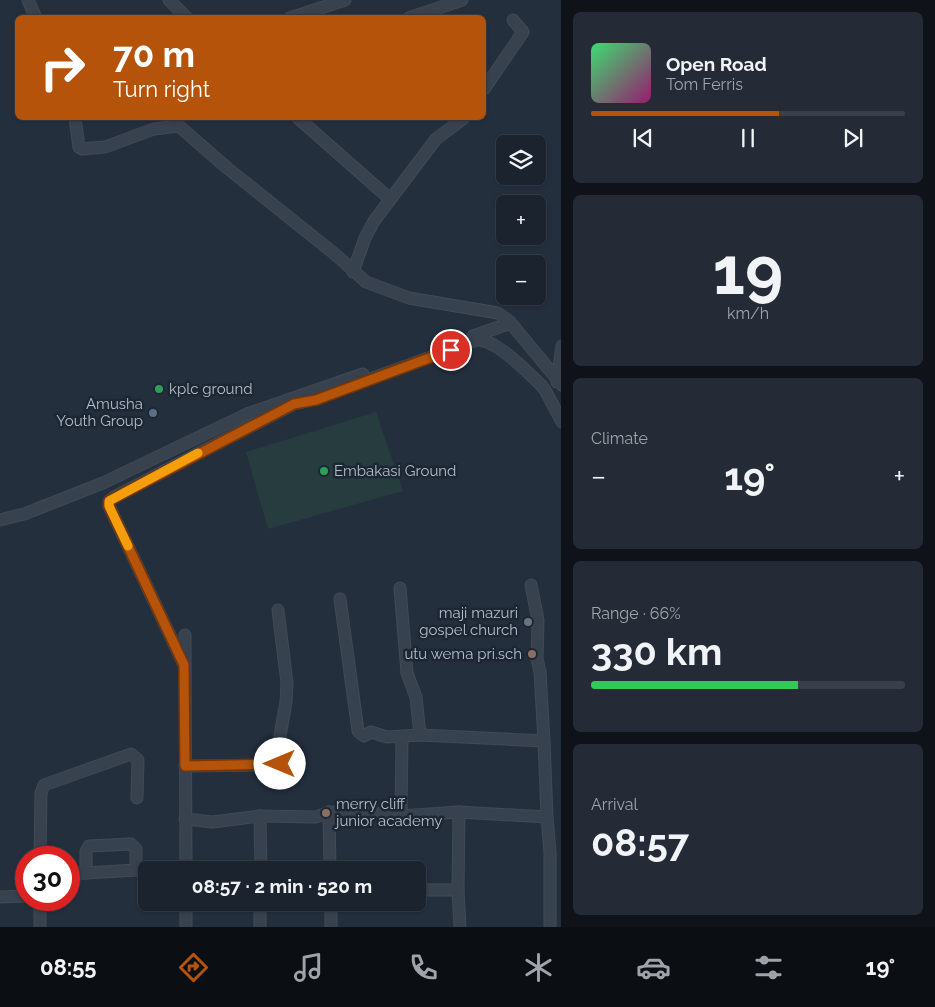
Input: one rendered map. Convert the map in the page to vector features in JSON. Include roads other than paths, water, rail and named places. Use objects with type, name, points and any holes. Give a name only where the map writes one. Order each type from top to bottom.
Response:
[{"type":"street","points":[[28,0],[35,15]]},
{"type":"street","points":[[170,0],[184,15]]},
{"type":"street","points":[[299,15],[345,0]]},
{"type":"street","points":[[418,15],[462,0]]},
{"type":"street","points":[[486,86],[523,32],[513,20]]},
{"type":"street","points":[[75,120],[78,147],[82,149],[105,146],[154,129],[179,126],[226,167],[336,254],[353,272],[366,282],[409,298],[498,313],[511,323],[559,384]]},
{"type":"street","points":[[300,120],[390,199]]},
{"type":"street","points":[[353,272],[365,238],[390,199],[436,139],[461,120]]},
{"type":"street","points":[[0,520],[24,514],[103,483],[247,414],[511,323]]},
{"type":"street","points":[[184,665],[109,506],[109,501],[114,497],[294,404],[316,400],[477,340],[484,340],[496,346],[540,384],[561,422]]},
{"type":"street","points":[[559,384],[561,346]]},
{"type":"street","points":[[530,585],[538,620],[536,658],[540,672],[550,853],[550,927]]},
{"type":"street","points":[[400,588],[407,673],[416,697],[420,735]]},
{"type":"street","points":[[340,599],[358,731],[364,736],[371,732],[387,737],[420,735],[544,741]]},
{"type":"street","points":[[185,766],[280,764],[283,757],[280,736],[287,689],[278,610]]},
{"type":"street","points":[[185,636],[186,861]]},
{"type":"street","points":[[402,736],[402,816]]},
{"type":"street","points":[[40,846],[41,792],[44,785],[131,754],[138,760],[137,798]]},
{"type":"street","points":[[185,819],[213,822],[260,816],[316,817],[329,812],[402,816],[459,812],[547,817]]},
{"type":"street","points":[[329,812],[330,861]]},
{"type":"street","points":[[459,812],[458,890],[460,927]]},
{"type":"street","points":[[260,816],[261,861]]},
{"type":"street","points":[[80,873],[133,871],[137,867],[136,849],[131,844],[89,846],[87,849],[86,873]]},
{"type":"street","points":[[426,890],[458,890]]},
{"type":"street","points":[[0,897],[15,896]]},
{"type":"street","points":[[40,911],[40,927]]},
{"type":"street","points":[[186,911],[186,927]]},
{"type":"street","points":[[260,911],[260,927]]},
{"type":"street","points":[[331,911],[331,927]]},
{"type":"place","name":"kplc ground","points":[[159,389]]},
{"type":"place","name":"Amusha Youth Group","points":[[153,413]]},
{"type":"place","name":"Embakasi Ground","points":[[324,471]]},
{"type":"place","name":"maji mazuri gospel church","points":[[528,622]]},
{"type":"place","name":"utu wema pri.sch","points":[[532,654]]},
{"type":"place","name":"merry cliff junior academy","points":[[326,813]]}]
